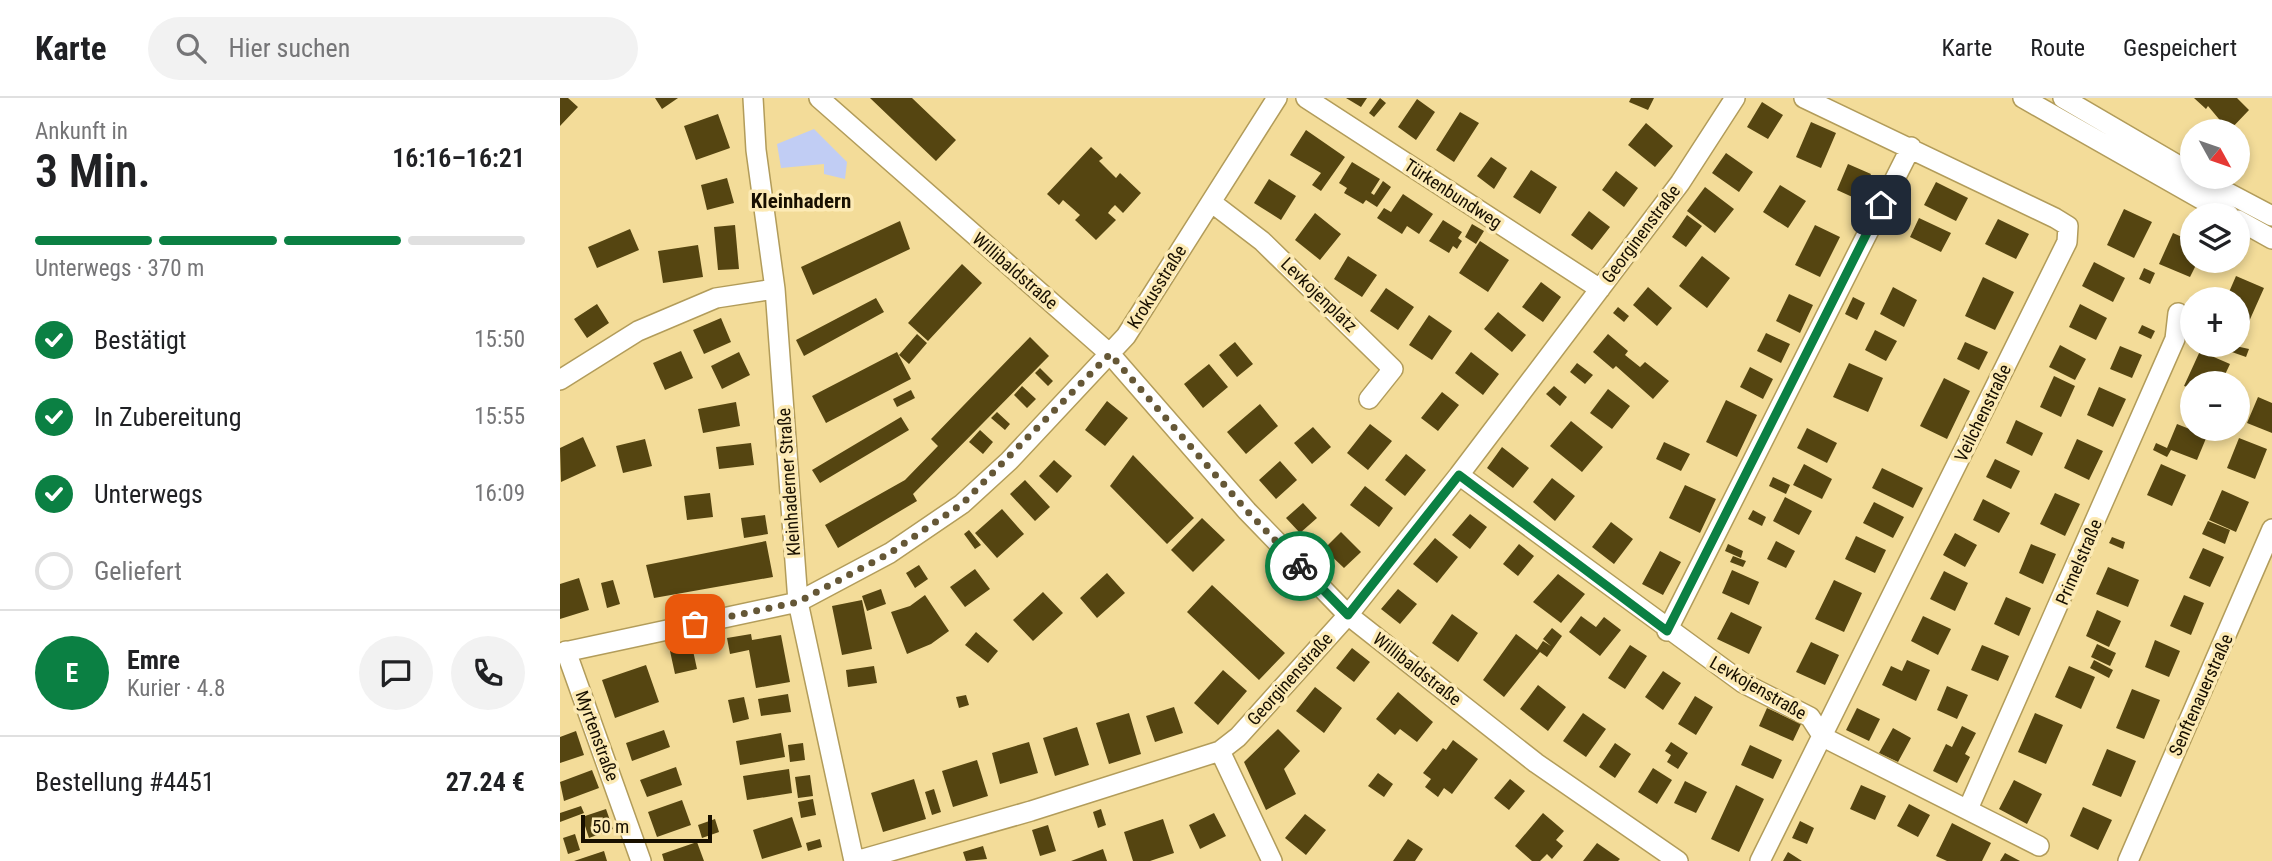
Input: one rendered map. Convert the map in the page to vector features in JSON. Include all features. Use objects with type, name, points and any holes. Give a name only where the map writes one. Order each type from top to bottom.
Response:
[{"type":"street","name":"Kleinhaderner Straße","points":[[753,98],[756,150],[775,289],[798,602],[855,861]]},
{"type":"street","name":"Willibaldstraße","points":[[819,98],[1110,354],[1247,511],[1348,615],[1536,762],[1678,861]]},
{"type":"street","name":"Krokusstraße","points":[[563,652],[798,602],[890,553],[962,504],[1126,336],[1277,98]]},
{"type":"street","name":"Türkenbundweg","points":[[1306,98],[1600,289]]},
{"type":"street","name":"Georginenstraße","points":[[855,861],[1031,811],[1220,751],[1238,737],[1348,615],[1459,475],[1680,183],[1735,98]]},
{"type":"street","name":"Veilchenstraße","points":[[1760,861],[2067,243],[2068,226],[1911,147],[1804,98]]},
{"type":"street","points":[[2022,98],[2208,203]]},
{"type":"street","points":[[2063,98],[2180,166]]},
{"type":"street","points":[[1667,631],[1911,147]]},
{"type":"street","points":[[2221,189],[2272,216]]},
{"type":"street","name":"Levkojenplatz","points":[[1211,202],[1271,250],[1393,369],[1369,399]]},
{"type":"street","points":[[2250,227],[2272,239]]},
{"type":"street","points":[[560,380],[649,326],[716,298],[775,289]]},
{"type":"street","name":"Primelstraße","points":[[1968,808],[2175,339],[2178,313]]},
{"type":"street","name":"Levkojenstraße","points":[[1459,475],[1667,631],[1743,683],[1811,717],[1823,737],[2039,846]]},
{"type":"street","name":"Senftenauerstraße","points":[[2128,861],[2272,529]]},
{"type":"street","name":"Myrtenstraße","points":[[563,652],[642,861]]},
{"type":"street","points":[[1220,751],[1272,861]]},
{"type":"shaded area","points":[[814,129],[847,162],[845,179],[824,174],[824,164],[781,168],[777,144]]},
{"type":"building","points":[[560,98],[568,98],[578,107],[560,126]]},
{"type":"building","points":[[655,98],[678,98],[662,109]]},
{"type":"building","points":[[870,98],[912,98],[956,140],[936,161]]},
{"type":"building","points":[[1346,98],[1367,98],[1361,107]]},
{"type":"building","points":[[1380,98],[1386,103],[1374,117],[1369,113]]},
{"type":"building","points":[[1631,98],[1654,98],[1648,110],[1629,102]]},
{"type":"building","points":[[2194,98],[2237,98],[2249,110],[2240,119],[2219,119],[2208,106],[2206,109]]},
{"type":"building","points":[[1417,99],[1435,112],[1416,140],[1398,127]]},
{"type":"building","points":[[1762,102],[1783,115],[1768,139],[1747,127]]},
{"type":"building","points":[[1460,112],[1479,123],[1454,162],[1436,150]]},
{"type":"building","points":[[718,114],[730,148],[696,160],[684,126]]},
{"type":"building","points":[[1811,122],[1836,133],[1821,168],[1796,157]]},
{"type":"building","points":[[1646,123],[1673,146],[1655,167],[1628,145]]},
{"type":"building","points":[[1306,130],[1345,157],[1321,191],[1312,185],[1321,173],[1290,155]]},
{"type":"building","points":[[1091,147],[1103,158],[1099,161],[1116,178],[1120,173],[1141,193],[1123,213],[1115,205],[1111,209],[1108,213],[1116,220],[1096,240],[1075,220],[1080,215],[1063,200],[1059,205],[1047,194]]},
{"type":"building","points":[[1726,153],[1753,172],[1739,192],[1712,173]]},
{"type":"building","points":[[1491,157],[1507,168],[1494,189],[1477,176]]},
{"type":"building","points":[[1352,162],[1380,179],[1371,193],[1374,195],[1383,181],[1391,187],[1377,207],[1366,200],[1363,204],[1344,193],[1347,188],[1339,183]]},
{"type":"building","points":[[1848,164],[1871,174],[1859,200],[1837,190]]},
{"type":"building","points":[[1531,170],[1557,187],[1540,214],[1513,197]]},
{"type":"building","points":[[1616,171],[1638,188],[1624,207],[1602,190]]},
{"type":"building","points":[[727,178],[734,203],[707,210],[701,185]]},
{"type":"building","points":[[1269,179],[1296,196],[1281,220],[1254,203]]},
{"type":"building","points":[[1936,182],[1968,198],[1956,221],[1924,205]]},
{"type":"building","points":[[1780,185],[1806,201],[1788,228],[1763,212]]},
{"type":"building","points":[[1705,187],[1734,209],[1715,233],[1687,211]]},
{"type":"building","points":[[1403,194],[1433,214],[1419,234],[1407,226],[1402,234],[1377,218],[1384,208],[1391,212]]},
{"type":"building","points":[[2124,209],[2152,222],[2134,258],[2107,245]]},
{"type":"building","points":[[1589,211],[1610,227],[1592,250],[1571,235]]},
{"type":"building","points":[[1315,213],[1341,234],[1320,260],[1295,240]]},
{"type":"building","points":[[1687,215],[1702,226],[1686,247],[1672,237]]},
{"type":"building","points":[[1919,218],[1951,233],[1941,252],[1910,237]]},
{"type":"building","points":[[1998,219],[2029,234],[2016,259],[1985,244]]},
{"type":"building","points":[[1443,220],[1462,232],[1458,238],[1462,241],[1457,249],[1453,246],[1449,253],[1429,241]]},
{"type":"building","points":[[900,221],[910,249],[813,295],[801,267]]},
{"type":"building","points":[[1472,224],[1484,231],[1476,244],[1465,237]]},
{"type":"building","points":[[735,225],[739,269],[718,270],[714,227]]},
{"type":"building","points":[[1815,225],[1840,237],[1820,277],[1795,265]]},
{"type":"building","points":[[630,229],[639,250],[597,268],[588,247]]},
{"type":"building","points":[[2173,233],[2180,236],[2180,273],[2159,264]]},
{"type":"building","points":[[1480,241],[1509,260],[1488,292],[1459,273]]},
{"type":"building","points":[[698,245],[703,277],[663,283],[658,251]]},
{"type":"building","points":[[1348,256],[1377,275],[1362,297],[1334,279]]},
{"type":"building","points":[[1702,256],[1730,278],[1707,308],[1679,286]]},
{"type":"building","points":[[2094,262],[2125,278],[2113,302],[2082,286]]},
{"type":"building","points":[[962,264],[982,283],[928,341],[908,323]]},
{"type":"building","points":[[2144,268],[2155,273],[2150,284],[2139,279]]},
{"type":"building","points":[[2236,276],[2264,288],[2250,319],[2250,287],[2231,287]]},
{"type":"building","points":[[1983,277],[2014,292],[1995,330],[1965,316]]},
{"type":"building","points":[[1541,282],[1561,297],[1543,322],[1522,307]]},
{"type":"building","points":[[1648,287],[1672,308],[1657,326],[1633,305]]},
{"type":"building","points":[[1893,287],[1917,300],[1904,327],[1880,314]]},
{"type":"building","points":[[1386,288],[1414,307],[1398,330],[1370,311]]},
{"type":"building","points":[[1789,294],[1813,305],[1800,333],[1776,321]]},
{"type":"building","points":[[1853,297],[1865,303],[1857,320],[1845,314]]},
{"type":"building","points":[[876,298],[884,312],[804,356],[796,340]]},
{"type":"building","points":[[597,304],[609,323],[587,338],[574,319]]},
{"type":"building","points":[[2080,304],[2107,318],[2096,340],[2069,327]]},
{"type":"building","points":[[1618,307],[1629,316],[1624,322],[1613,313]]},
{"type":"building","points":[[1498,312],[1526,335],[1512,352],[1484,329]]},
{"type":"building","points":[[1429,315],[1452,331],[1432,360],[1409,345]]},
{"type":"building","points":[[721,318],[731,342],[704,354],[693,330]]},
{"type":"building","points":[[2142,325],[2155,331],[2151,339],[2138,333]]},
{"type":"building","points":[[1875,330],[1897,341],[1886,361],[1865,350]]},
{"type":"building","points":[[1766,333],[1790,344],[1781,363],[1757,351]]},
{"type":"building","points":[[917,334],[927,343],[909,364],[899,355]]},
{"type":"building","points":[[1608,334],[1628,351],[1625,355],[1640,367],[1645,362],[1669,381],[1653,399],[1616,366],[1613,369],[1593,352]]},
{"type":"building","points":[[1030,337],[1049,356],[913,494],[917,501],[838,548],[825,525],[905,480],[938,446],[931,439]]},
{"type":"building","points":[[1235,342],[1253,364],[1237,377],[1219,355]]},
{"type":"building","points":[[1965,342],[1988,352],[1979,370],[1957,359]]},
{"type":"building","points":[[2060,345],[2086,359],[2075,380],[2049,367]]},
{"type":"building","points":[[2120,346],[2142,355],[2132,378],[2110,369]]},
{"type":"building","points":[[681,351],[693,378],[665,390],[653,363]]},
{"type":"building","points":[[739,352],[750,375],[722,389],[711,366]]},
{"type":"building","points":[[897,352],[911,379],[826,423],[812,396]]},
{"type":"building","points":[[1471,352],[1499,374],[1483,395],[1455,373]]},
{"type":"building","points":[[2197,357],[2214,357],[2230,364],[2227,371],[2191,371]]},
{"type":"building","points":[[1577,363],[1593,375],[1585,384],[1570,372]]},
{"type":"building","points":[[1849,363],[1883,378],[1868,412],[1833,397]]},
{"type":"building","points":[[1209,364],[1228,387],[1203,408],[1184,384]]},
{"type":"building","points":[[1750,367],[1773,379],[1763,399],[1740,387]]},
{"type":"building","points":[[1040,368],[1053,381],[1048,386],[1035,373]]},
{"type":"building","points":[[2054,376],[2075,386],[2061,417],[2040,407]]},
{"type":"building","points":[[1944,378],[1970,391],[1947,439],[1920,426]]},
{"type":"building","points":[[1022,386],[1036,399],[1027,408],[1014,395]]},
{"type":"building","points":[[1554,386],[1567,397],[1560,406],[1546,394]]},
{"type":"building","points":[[2099,387],[2126,399],[2113,427],[2087,415]]},
{"type":"building","points":[[1608,389],[1630,406],[1612,429],[1590,413]]},
{"type":"building","points":[[911,390],[915,398],[897,407],[893,399]]},
{"type":"building","points":[[1442,392],[1459,405],[1438,431],[1421,418]]},
{"type":"building","points":[[2258,397],[2272,403],[2272,433],[2250,424],[2250,416]]},
{"type":"building","points":[[1726,400],[1757,415],[1737,457],[1706,442]]},
{"type":"building","points":[[1107,401],[1128,418],[1105,446],[1085,430]]},
{"type":"building","points":[[736,402],[740,426],[703,433],[698,409]]},
{"type":"building","points":[[1260,404],[1278,426],[1246,454],[1227,432]]},
{"type":"building","points":[[997,412],[1010,424],[1005,430],[991,418]]},
{"type":"building","points":[[901,417],[909,430],[820,483],[812,470]]},
{"type":"building","points":[[2016,420],[2043,433],[2032,456],[2006,443]]},
{"type":"building","points":[[1571,421],[1603,447],[1582,472],[1550,446]]},
{"type":"building","points":[[1370,424],[1392,441],[1368,470],[1347,453]]},
{"type":"building","points":[[2177,424],[2180,425],[2180,441],[2205,441],[2197,460],[2171,450],[2167,457],[2153,450],[2156,443],[2167,448]]},
{"type":"building","points":[[1313,427],[1331,447],[1312,464],[1294,443]]},
{"type":"building","points":[[1807,428],[1837,443],[1827,463],[1797,448]]},
{"type":"building","points":[[980,430],[993,442],[983,454],[969,442]]},
{"type":"building","points":[[583,437],[596,466],[561,482],[560,448]]},
{"type":"building","points":[[645,439],[652,466],[623,473],[616,446]]},
{"type":"building","points":[[2077,439],[2103,451],[2089,480],[2064,468]]},
{"type":"building","points":[[2238,441],[2247,441],[2267,449],[2255,479],[2227,468]]},
{"type":"building","points":[[1664,442],[1690,454],[1681,471],[1656,459]]},
{"type":"building","points":[[751,443],[754,465],[719,469],[716,447]]},
{"type":"building","points":[[1502,447],[1529,468],[1513,488],[1487,468]]},
{"type":"building","points":[[1406,454],[1426,470],[1405,496],[1385,480]]},
{"type":"building","points":[[1133,455],[1194,518],[1167,544],[1110,486]]},
{"type":"building","points":[[1995,459],[2020,471],[2011,489],[1986,477]]},
{"type":"building","points":[[1054,460],[1072,476],[1057,493],[1039,476]]},
{"type":"building","points":[[1280,461],[1297,480],[1276,499],[1259,480]]},
{"type":"building","points":[[1804,464],[1832,479],[1822,499],[1793,485]]},
{"type":"building","points":[[2161,464],[2186,475],[2172,506],[2147,495]]},
{"type":"building","points":[[1882,468],[1923,488],[1913,508],[1872,488]]},
{"type":"building","points":[[1773,477],[1790,485],[1786,494],[1769,486]]},
{"type":"building","points":[[1552,478],[1575,496],[1555,521],[1533,502]]},
{"type":"building","points":[[1025,480],[1050,507],[1035,521],[1010,494]]},
{"type":"building","points":[[1685,485],[1716,499],[1700,533],[1669,518]]},
{"type":"building","points":[[1365,486],[1393,508],[1379,527],[1350,505]]},
{"type":"building","points":[[2222,490],[2249,502],[2236,532],[2209,520]]},
{"type":"building","points":[[710,493],[713,517],[687,520],[684,496]]},
{"type":"building","points":[[2055,493],[2080,504],[2065,536],[2040,524]]},
{"type":"building","points":[[1785,497],[1812,511],[1799,535],[1773,521]]},
{"type":"building","points":[[1983,499],[2010,513],[1999,533],[1973,520]]},
{"type":"building","points":[[1874,502],[1904,517],[1893,538],[1863,523]]},
{"type":"building","points":[[1303,503],[1317,518],[1300,533],[1286,518]]},
{"type":"building","points":[[1002,509],[1024,534],[997,558],[975,533]]},
{"type":"building","points":[[1753,510],[1766,517],[1762,526],[1748,519]]},
{"type":"building","points":[[1470,514],[1487,527],[1470,549],[1452,535]]},
{"type":"building","points":[[765,515],[768,534],[744,538],[741,518]]},
{"type":"building","points":[[1202,518],[1225,540],[1193,572],[1171,550]]},
{"type":"building","points":[[2208,521],[2230,530],[2225,544],[2202,534]]},
{"type":"building","points":[[1611,522],[1633,539],[1614,564],[1592,547]]},
{"type":"building","points":[[969,530],[981,545],[975,549],[964,534]]},
{"type":"building","points":[[1341,532],[1361,552],[1344,568],[1324,549]]},
{"type":"building","points":[[1955,533],[1977,545],[1965,567],[1943,555]]},
{"type":"building","points":[[1856,536],[1886,550],[1875,573],[1845,559]]},
{"type":"building","points":[[2112,537],[2125,542],[2123,549],[2109,543]]},
{"type":"building","points":[[1435,538],[1458,557],[1437,583],[1413,564]]},
{"type":"building","points":[[766,541],[773,577],[654,598],[646,565]]},
{"type":"building","points":[[1776,541],[1795,551],[1786,568],[1767,559]]},
{"type":"building","points":[[1519,544],[1534,556],[1518,576],[1503,564]]},
{"type":"building","points":[[1728,544],[1743,551],[1741,558],[1725,551]]},
{"type":"building","points":[[2031,544],[2056,554],[2043,584],[2019,573]]},
{"type":"building","points":[[2203,548],[2224,557],[2210,587],[2189,578]]},
{"type":"building","points":[[1660,551],[1681,562],[1663,595],[1642,584]]},
{"type":"building","points":[[1733,556],[1746,561],[1743,567],[1730,562]]},
{"type":"building","points":[[919,565],[928,579],[915,588],[906,573]]},
{"type":"building","points":[[2108,567],[2139,580],[2128,607],[2096,594]]},
{"type":"building","points":[[975,569],[990,589],[965,607],[950,587]]},
{"type":"building","points":[[1732,570],[1759,582],[1749,605],[1722,593]]},
{"type":"building","points":[[1944,571],[1968,583],[1955,611],[1930,599]]},
{"type":"building","points":[[1107,573],[1125,593],[1097,618],[1080,598]]},
{"type":"building","points":[[1558,574],[1585,594],[1561,623],[1533,602]]},
{"type":"building","points":[[579,578],[589,610],[560,619],[560,584]]},
{"type":"building","points":[[613,580],[620,604],[607,608],[601,583]]},
{"type":"building","points":[[1834,580],[1862,593],[1844,632],[1815,619]]},
{"type":"building","points":[[1212,585],[1285,653],[1259,680],[1187,612]]},
{"type":"building","points":[[881,589],[886,604],[867,611],[862,596]]},
{"type":"building","points":[[1398,589],[1417,604],[1400,624],[1381,609]]},
{"type":"building","points":[[1043,592],[1063,613],[1033,641],[1013,620]]},
{"type":"building","points":[[925,595],[949,631],[931,644],[907,654],[891,612],[910,606]]},
{"type":"building","points":[[2184,595],[2204,603],[2191,635],[2170,626]]},
{"type":"building","points":[[2006,597],[2031,608],[2019,636],[1994,624]]},
{"type":"building","points":[[862,600],[872,649],[842,655],[832,606]]},
{"type":"building","points":[[2097,610],[2121,621],[2109,647],[2086,636]]},
{"type":"building","points":[[1731,612],[1762,627],[1749,654],[1717,639]]},
{"type":"building","points":[[1452,614],[1478,633],[1458,662],[1432,643]]},
{"type":"building","points":[[1581,616],[1596,627],[1604,617],[1621,630],[1600,656],[1569,632]]},
{"type":"building","points":[[1923,616],[1951,629],[1938,655],[1911,641]]},
{"type":"building","points":[[1552,628],[1562,636],[1547,657],[1540,652],[1504,697],[1483,680],[1516,634],[1537,650],[1543,641],[1551,646],[1543,639]]},
{"type":"building","points":[[976,632],[998,651],[988,663],[965,645]]},
{"type":"building","points":[[751,634],[752,640],[781,635],[790,682],[756,688],[749,650],[730,654],[727,638]]},
{"type":"building","points":[[2155,640],[2180,651],[2169,677],[2145,667]]},
{"type":"building","points":[[1811,642],[1839,655],[1825,685],[1796,672]]},
{"type":"building","points":[[2097,644],[2116,653],[2110,666],[2091,657]]},
{"type":"building","points":[[1630,645],[1647,656],[1625,689],[1608,678]]},
{"type":"building","points":[[1982,645],[2009,656],[1998,681],[1971,670]]},
{"type":"building","points":[[692,646],[697,669],[675,674],[670,651]]},
{"type":"building","points":[[1352,648],[1370,662],[1354,682],[1336,668]]},
{"type":"building","points":[[1907,660],[1930,670],[1916,701],[1882,685],[1891,666],[1902,671]]},
{"type":"building","points":[[2094,660],[2113,670],[2109,678],[2090,668]]},
{"type":"building","points":[[646,665],[659,702],[615,718],[602,680]]},
{"type":"building","points":[[874,666],[877,683],[848,687],[846,670]]},
{"type":"building","points":[[2069,666],[2095,677],[2081,709],[2055,697]]},
{"type":"building","points":[[1223,670],[1247,691],[1218,725],[1194,703]]},
{"type":"building","points":[[1663,671],[1681,683],[1663,710],[1645,697]]},
{"type":"building","points":[[1538,685],[1566,707],[1548,731],[1520,709]]},
{"type":"building","points":[[1947,686],[1968,695],[1957,719],[1937,710]]},
{"type":"building","points":[[1315,687],[1342,708],[1324,733],[1296,711]]},
{"type":"building","points":[[2132,689],[2160,700],[2144,739],[2116,728]]},
{"type":"building","points":[[1398,692],[1433,722],[1417,742],[1400,729],[1395,735],[1376,719]]},
{"type":"building","points":[[788,694],[791,712],[761,716],[758,699]]},
{"type":"building","points":[[966,695],[969,705],[959,708],[956,697]]},
{"type":"building","points":[[1695,696],[1713,707],[1696,735],[1678,724]]},
{"type":"building","points":[[744,697],[749,719],[733,723],[728,700]]},
{"type":"building","points":[[1174,707],[1183,733],[1155,742],[1146,716]]},
{"type":"building","points":[[1767,708],[1801,724],[1793,741],[1759,726]]},
{"type":"building","points":[[1857,708],[1880,719],[1869,741],[1846,730]]},
{"type":"building","points":[[1129,713],[1141,754],[1109,764],[1096,723]]},
{"type":"building","points":[[1583,713],[1606,729],[1586,757],[1563,741]]},
{"type":"building","points":[[2035,713],[2063,725],[2046,764],[2018,752]]},
{"type":"building","points":[[1962,726],[1976,733],[1965,754],[1970,757],[1957,783],[1933,771],[1946,744],[1952,747]]},
{"type":"building","points":[[1077,727],[1089,765],[1055,776],[1043,738]]},
{"type":"building","points":[[1893,728],[1911,738],[1898,762],[1879,753]]},
{"type":"building","points":[[1278,729],[1300,751],[1284,769],[1296,794],[1266,810],[1244,762]]},
{"type":"building","points":[[664,730],[670,747],[632,761],[626,743]]},
{"type":"building","points":[[576,731],[584,755],[560,763],[560,737]]},
{"type":"building","points":[[781,733],[785,757],[740,765],[736,741]]},
{"type":"building","points":[[1453,740],[1478,759],[1452,794],[1444,788],[1438,797],[1425,787],[1431,779],[1423,773]]},
{"type":"building","points":[[1029,742],[1038,773],[1000,784],[992,753]]},
{"type":"building","points":[[1671,742],[1688,753],[1678,769],[1667,762],[1671,755],[1665,751]]},
{"type":"building","points":[[803,743],[805,760],[790,762],[788,745]]},
{"type":"building","points":[[1615,743],[1631,754],[1615,778],[1599,767]]},
{"type":"building","points":[[1750,745],[1782,760],[1773,779],[1741,765]]},
{"type":"building","points":[[2107,749],[2136,761],[2121,797],[2092,785]]},
{"type":"building","points":[[977,760],[988,796],[953,807],[942,771]]},
{"type":"building","points":[[676,767],[682,785],[647,797],[640,780]]},
{"type":"building","points":[[1653,768],[1672,780],[1657,804],[1638,792]]},
{"type":"building","points":[[789,769],[792,793],[747,800],[743,776]]},
{"type":"building","points":[[592,770],[599,788],[564,801],[560,782]]},
{"type":"building","points":[[1378,773],[1393,784],[1384,797],[1368,786]]},
{"type":"building","points":[[810,775],[813,796],[798,798],[795,777]]},
{"type":"building","points":[[914,779],[926,819],[883,832],[871,793]]},
{"type":"building","points":[[1510,779],[1525,791],[1509,810],[1494,798]]},
{"type":"building","points":[[2014,780],[2042,794],[2027,824],[1999,809]]},
{"type":"building","points":[[1685,781],[1707,792],[1696,813],[1674,803]]},
{"type":"building","points":[[1736,785],[1764,799],[1739,852],[1711,839]]},
{"type":"building","points":[[1861,785],[1886,796],[1875,820],[1850,809]]},
{"type":"building","points":[[934,789],[941,812],[932,815],[925,792]]},
{"type":"building","points":[[813,799],[816,815],[801,818],[798,802]]},
{"type":"building","points":[[682,800],[691,825],[657,837],[648,812]]},
{"type":"building","points":[[1909,804],[1930,815],[1918,837],[1897,826]]},
{"type":"building","points":[[581,806],[584,813],[560,822],[560,813]]},
{"type":"building","points":[[2083,807],[2112,820],[2098,850],[2070,836]]},
{"type":"building","points":[[606,809],[613,829],[589,838],[582,817]]},
{"type":"building","points":[[1101,809],[1106,825],[1098,828],[1093,812]]},
{"type":"building","points":[[1214,813],[1226,836],[1200,849],[1189,825]]},
{"type":"building","points":[[1543,813],[1564,831],[1556,840],[1563,846],[1552,859],[1547,854],[1540,861],[1532,861],[1515,846]]},
{"type":"building","points":[[1305,814],[1326,830],[1306,855],[1285,838]]},
{"type":"building","points":[[792,817],[802,847],[762,859],[753,830]]},
{"type":"building","points":[[715,819],[719,832],[702,838],[698,825]]},
{"type":"building","points":[[1163,819],[1174,853],[1150,861],[1133,861],[1124,832]]},
{"type":"building","points":[[1800,821],[1814,828],[1807,844],[1792,838]]},
{"type":"building","points":[[1952,823],[1991,843],[1982,861],[1947,861],[1936,856]]},
{"type":"building","points":[[1048,825],[1056,851],[1040,856],[1032,830]]},
{"type":"building","points":[[575,834],[580,850],[568,854],[563,838]]},
{"type":"building","points":[[820,839],[822,847],[808,851],[806,843]]},
{"type":"building","points":[[1408,839],[1423,849],[1415,861],[1393,861]]},
{"type":"building","points":[[697,842],[704,861],[664,861],[662,854]]},
{"type":"building","points":[[1597,843],[1620,859],[1583,861]]},
{"type":"building","points":[[983,846],[987,859],[966,861],[963,852]]},
{"type":"building","points":[[1103,849],[1107,861],[1071,861]]},
{"type":"building","points":[[604,851],[607,861],[574,861]]},
{"type":"building","points":[[1788,852],[1802,861],[1783,861]]},
{"type":"building","points":[[2005,853],[2020,861],[2000,861]]},
{"type":"way so far","points":[[695,624],[798,602],[890,553],[962,504],[1009,460],[1110,354],[1247,511],[1300,566]]},
{"type":"district","name":"Kleinhadern","points":[[801,201]]},
{"type":"route","points":[[1300,566],[1348,615],[1459,475],[1667,631],[1881,205]]}]
